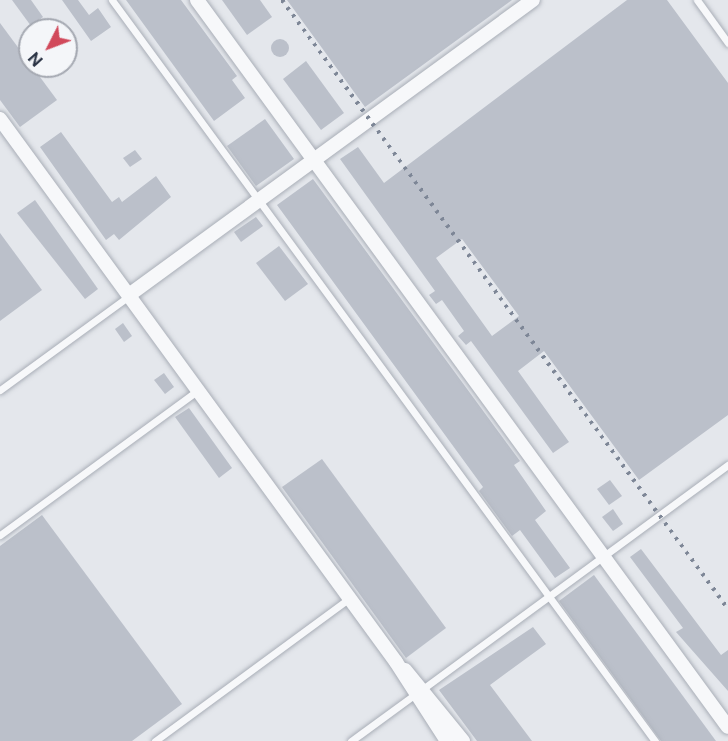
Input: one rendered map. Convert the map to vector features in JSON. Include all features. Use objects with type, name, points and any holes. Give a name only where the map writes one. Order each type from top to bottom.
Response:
[{"type":"street","points":[[197,0],[728,727]]},
{"type":"street","points":[[129,295],[532,0]]},
{"type":"street","points":[[0,119],[396,662],[463,741]]},
{"type":"street","points":[[419,691],[447,741]]},
{"type":"lane","points":[[112,0],[655,741]]},
{"type":"lane","points":[[697,0],[728,43]]},
{"type":"lane","points":[[0,390],[129,295]]},
{"type":"lane","points":[[0,535],[198,390]]},
{"type":"lane","points":[[351,741],[728,465]]},
{"type":"lane","points":[[155,741],[350,598]]},
{"type":"building","points":[[12,0],[31,0],[43,17],[25,18]]},
{"type":"building","points":[[62,0],[78,0],[89,15],[98,8],[111,27],[91,41],[78,23],[78,18],[75,18]]},
{"type":"building","points":[[126,0],[181,0],[237,76],[232,80],[245,98],[214,121]]},
{"type":"building","points":[[222,0],[260,0],[272,17],[247,35]]},
{"type":"building","points":[[287,0],[512,0],[365,107]]},
{"type":"building","points":[[627,0],[667,0],[728,83],[728,415],[639,480],[544,351],[518,371],[569,442],[553,453],[471,341],[466,345],[458,336],[464,331],[442,300],[436,304],[429,295],[435,291],[340,159],[358,147],[384,183]],"holes":[[[462,239],[519,316],[492,336],[436,258]]]},
{"type":"building","points":[[0,23],[18,47],[18,78],[41,78],[57,100],[20,127],[0,100]]},
{"type":"building","points":[[276,39],[284,39],[289,44],[287,55],[276,57],[271,52],[271,44]]},
{"type":"building","points":[[306,61],[344,113],[321,130],[283,79]]},
{"type":"building","points":[[265,119],[294,159],[256,186],[227,146]]},
{"type":"building","points":[[61,132],[112,202],[119,197],[122,202],[156,176],[171,197],[119,240],[114,234],[106,240],[40,147]]},
{"type":"building","points":[[135,150],[142,159],[130,167],[123,158]]},
{"type":"building","points":[[313,179],[520,461],[514,465],[546,511],[535,520],[570,568],[555,578],[520,530],[512,536],[479,491],[483,487],[277,205]]},
{"type":"building","points":[[35,200],[98,289],[85,299],[17,213]]},
{"type":"building","points":[[256,217],[263,226],[241,242],[234,232]]},
{"type":"building","points":[[0,233],[42,290],[0,321]]},
{"type":"building","points":[[279,246],[308,284],[285,301],[256,263]]},
{"type":"building","points":[[123,323],[132,336],[124,342],[115,329]]},
{"type":"building","points":[[164,373],[174,387],[165,394],[154,380]]},
{"type":"building","points":[[189,408],[232,468],[219,478],[175,417]]},
{"type":"building","points":[[322,459],[446,628],[406,658],[282,487]]},
{"type":"building","points":[[610,480],[622,496],[609,505],[597,489]]},
{"type":"building","points":[[613,509],[623,524],[613,531],[602,517]]},
{"type":"building","points":[[42,515],[182,704],[132,741],[0,741],[0,546]]},
{"type":"building","points":[[641,549],[721,655],[728,650],[728,691],[676,632],[683,628],[630,557]]},
{"type":"building","points":[[594,575],[716,741],[661,741],[559,601]]},
{"type":"building","points":[[533,627],[546,644],[490,685],[532,741],[477,741],[439,690]]},
{"type":"railway","points":[[282,0],[728,609]]}]
